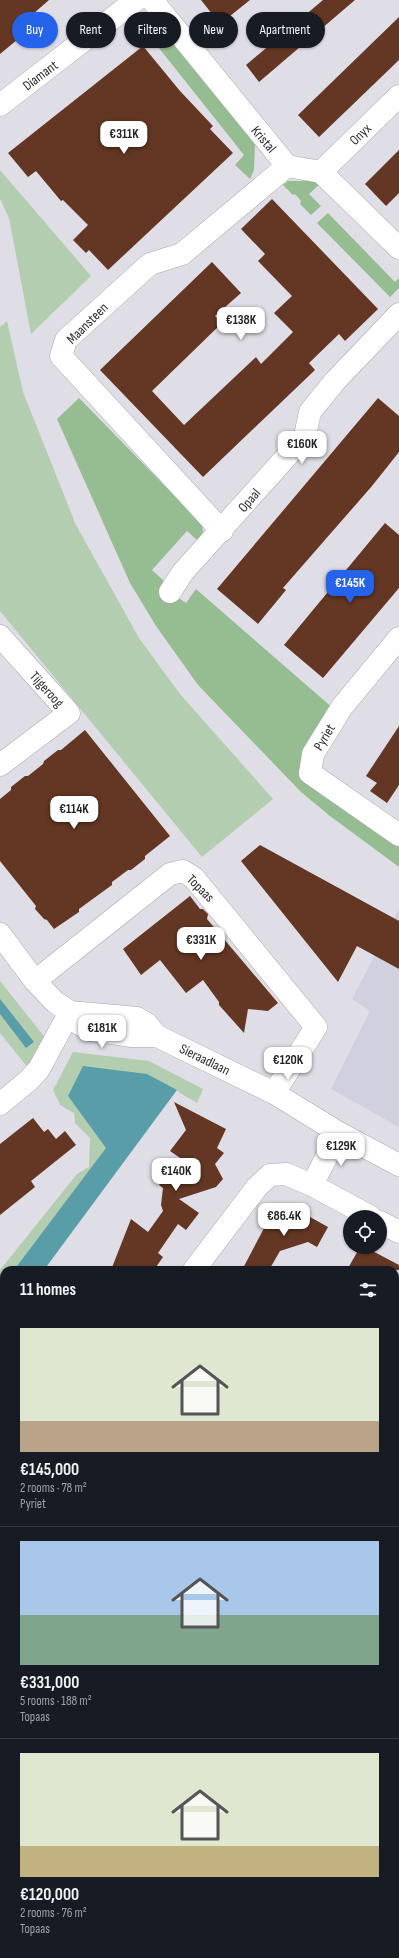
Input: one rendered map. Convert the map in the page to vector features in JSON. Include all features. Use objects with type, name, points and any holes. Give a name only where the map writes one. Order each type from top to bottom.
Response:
[{"type":"street","name":"Diamant","points":[[0,105],[136,0]]},
{"type":"street","name":"Kristal","points":[[152,0],[287,166],[321,172]]},
{"type":"street","name":"Onyx","points":[[321,172],[399,96]]},
{"type":"street","name":"Maansteen","points":[[222,531],[61,356],[66,340],[150,264],[182,254],[287,166]]},
{"type":"street","points":[[321,172],[399,248]]},
{"type":"street","name":"Opaal","points":[[170,592],[183,572],[222,531],[305,436],[310,412],[335,381],[399,314]]},
{"type":"street","name":"Tijgeroog","points":[[0,636],[68,713],[0,765]]},
{"type":"street","name":"Pyriet","points":[[399,638],[342,707],[313,754],[310,774],[399,835]]},
{"type":"street","name":"Topaas","points":[[35,981],[170,874],[183,871],[194,878],[316,1027],[274,1093]]},
{"type":"street","name":"Sieraadlaan","points":[[0,934],[35,981],[55,1002],[70,1012],[79,1024],[91,1030],[132,1036],[157,1036],[274,1093],[339,1133],[399,1164]]},
{"type":"street","points":[[0,1104],[29,1080],[39,1069],[70,1012]]},
{"type":"street","points":[[312,1185],[339,1133]]},
{"type":"street","points":[[197,1266],[257,1187],[270,1175],[286,1174],[312,1185],[358,1210]]},
{"type":"street","points":[[387,1226],[399,1232]]},
{"type":"shaded area","points":[[399,909],[399,1127],[331,1089],[370,1011],[352,999]]},
{"type":"green space","points":[[159,48],[177,48],[255,144],[254,170],[250,179],[235,165],[244,155]]},
{"type":"green space","points":[[0,170],[91,276],[31,334],[9,218],[0,199]]},
{"type":"green space","points":[[288,181],[315,181],[320,184],[309,194],[321,206],[311,215],[300,204],[301,201],[295,194],[293,195],[283,185]]},
{"type":"green space","points":[[328,213],[395,282],[399,278],[399,288],[390,297],[317,223]]},
{"type":"green space","points":[[7,321],[23,392],[76,525],[139,638],[180,694],[273,799],[202,857],[0,611],[0,327]]},
{"type":"green space","points":[[79,398],[202,524],[203,532],[198,541],[187,531],[152,570],[163,580],[166,590],[186,603],[196,589],[335,710],[302,772],[399,845],[399,867],[330,816],[301,792],[198,685],[156,626],[130,583],[57,419]]},
{"type":"green space","points":[[0,981],[47,1040],[29,1069],[0,1033]]},
{"type":"green space","points":[[73,1052],[149,1061],[203,1089],[197,1103],[177,1090],[68,1096],[107,1148],[17,1266],[3,1266],[77,1174],[89,1167],[90,1138],[75,1123],[74,1113],[60,1105],[53,1090]]},
{"type":"water","points":[[0,999],[34,1042],[26,1048],[0,1014]]},
{"type":"water","points":[[83,1066],[147,1074],[177,1090],[47,1266],[17,1266],[106,1148],[68,1096]]},
{"type":"building","points":[[0,0],[49,0],[35,12],[12,12],[12,44],[0,54]]},
{"type":"building","points":[[201,0],[250,0],[235,12],[210,12]]},
{"type":"building","points":[[323,0],[355,0],[325,26],[325,12],[309,12]]},
{"type":"building","points":[[399,17],[399,60],[319,137],[298,115]]},
{"type":"building","points":[[140,48],[145,48],[180,91],[213,126],[210,129],[233,153],[108,270],[89,250],[86,253],[73,240],[88,225],[63,200],[61,201],[36,171],[28,177],[8,153]]},
{"type":"building","points":[[266,48],[299,48],[259,82],[246,65]]},
{"type":"building","points":[[399,150],[399,193],[386,206],[365,184]]},
{"type":"building","points":[[272,199],[378,309],[345,341],[339,334],[309,363],[315,370],[203,477],[100,370],[212,262],[241,293],[215,316],[222,323],[152,391],[184,425],[256,357],[261,364],[293,332],[274,313],[292,296],[258,261],[265,254],[241,229]]},
{"type":"building","points":[[378,398],[399,416],[399,452],[372,486],[283,588],[286,590],[258,624],[217,589]]},
{"type":"building","points":[[385,523],[399,535],[399,588],[323,678],[284,645]]},
{"type":"building","points":[[399,726],[399,785],[387,803],[370,791],[377,783],[366,776]]},
{"type":"building","points":[[85,730],[170,836],[145,856],[145,859],[112,882],[112,885],[79,909],[79,912],[54,929],[35,909],[36,906],[0,861],[0,799],[11,790],[11,787],[25,776],[28,776],[43,764],[44,761],[58,750],[61,750]]},
{"type":"building","points":[[260,845],[399,921],[399,969],[357,946],[338,982],[241,861]]},
{"type":"building","points":[[190,896],[200,909],[203,909],[208,914],[207,919],[278,1003],[268,1011],[248,1009],[244,1033],[219,1005],[219,1002],[203,980],[186,993],[160,960],[141,975],[123,949]]},
{"type":"building","points":[[174,1102],[226,1129],[217,1148],[224,1153],[215,1164],[223,1179],[216,1187],[179,1199],[199,1213],[186,1230],[178,1224],[158,1253],[163,1257],[157,1266],[113,1266],[131,1219],[148,1232],[163,1211],[161,1205],[163,1188],[159,1185],[180,1158],[170,1151],[186,1130]]},
{"type":"building","points":[[33,1118],[44,1132],[48,1129],[56,1139],[65,1131],[76,1145],[31,1181],[35,1187],[0,1215],[0,1144]]},
{"type":"building","points":[[292,1207],[328,1227],[317,1247],[308,1242],[280,1251],[271,1266],[244,1266],[272,1213]]},
{"type":"building","points":[[356,1254],[378,1254],[399,1266],[349,1266]]}]
